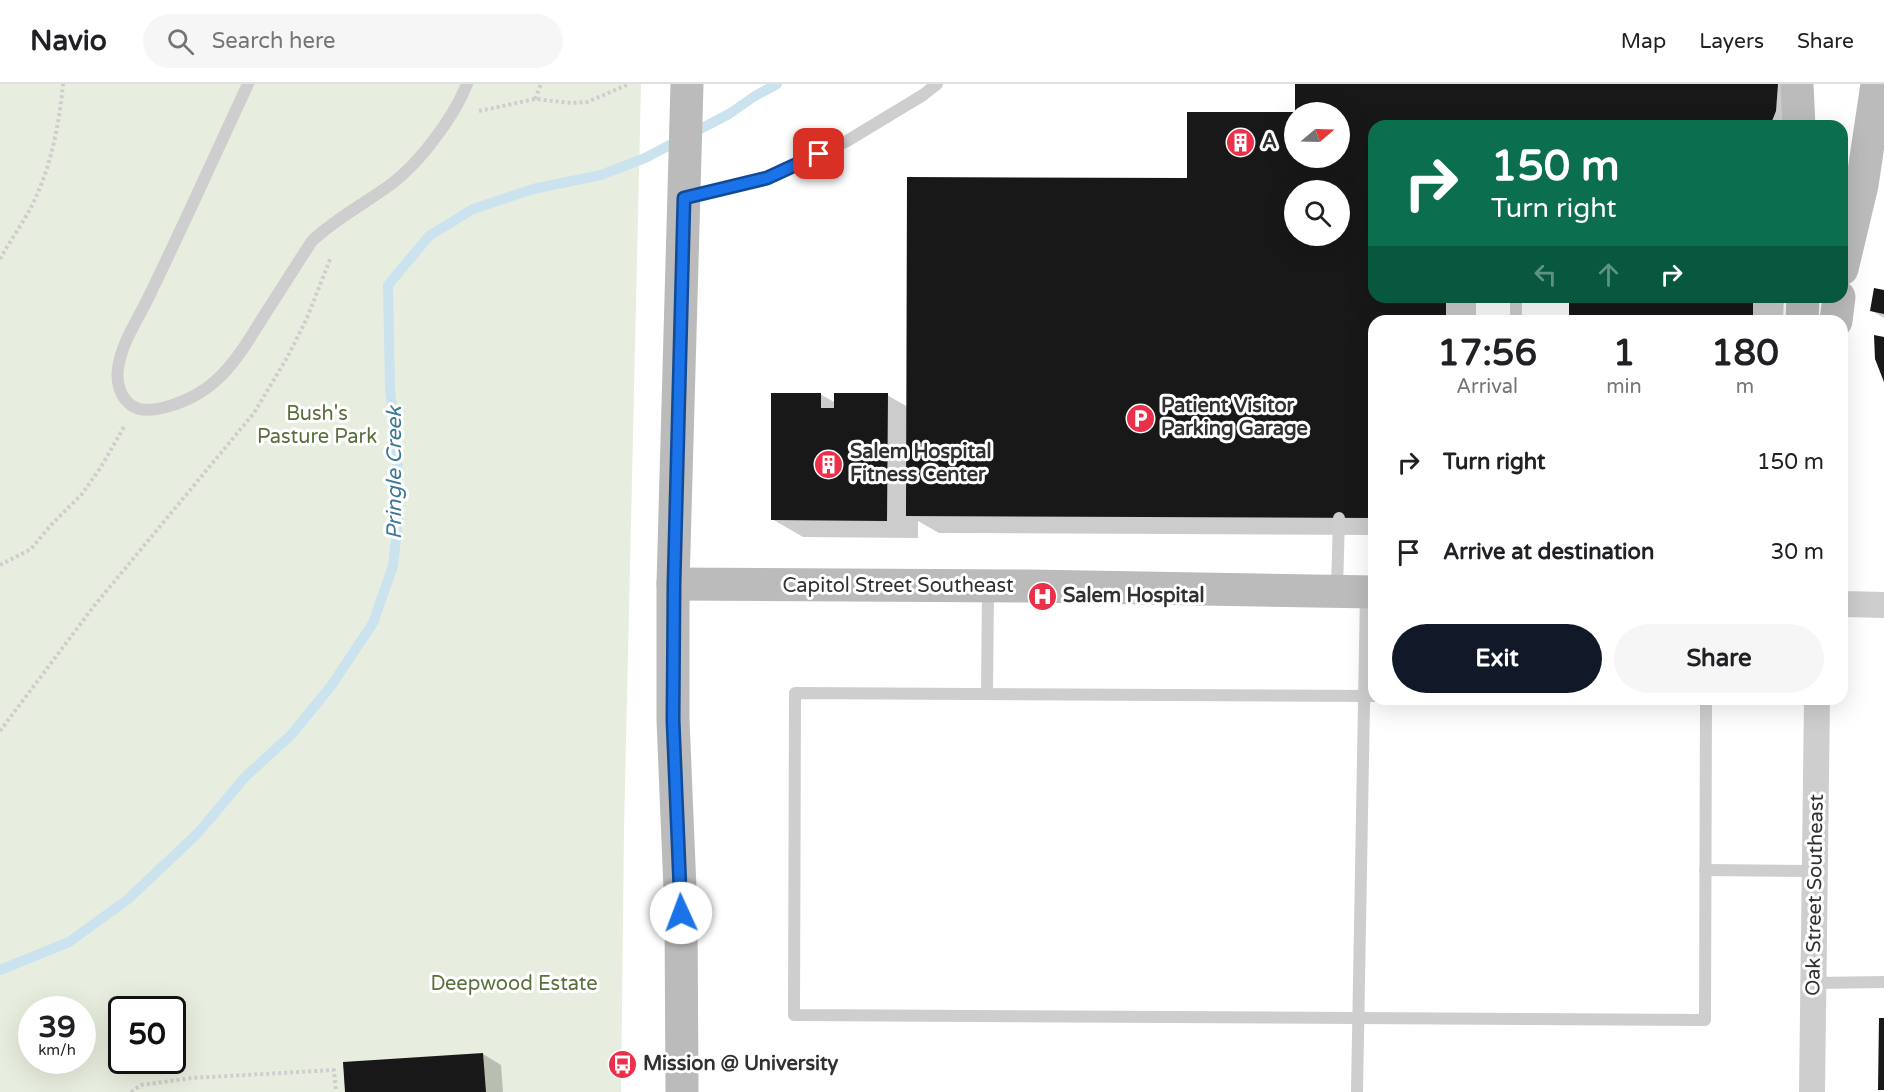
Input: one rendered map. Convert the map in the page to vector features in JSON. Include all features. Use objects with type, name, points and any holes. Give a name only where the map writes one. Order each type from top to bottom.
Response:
[{"type":"main road","points":[[682,1092],[681,913],[673,720],[674,584],[687,84]]},
{"type":"main road","points":[[1797,84],[1799,120]]},
{"type":"main road","points":[[1848,244],[1862,185],[1879,86]]},
{"type":"main road","name":"Capitol Street Southeast","points":[[674,584],[1359,591]]},
{"type":"street","points":[[1848,604],[1884,605]]},
{"type":"street","name":"Oak Street Southeast","points":[[1812,1092],[1817,705]]},
{"type":"lane","points":[[248,84],[142,313],[121,353],[117,371],[118,388],[125,401],[134,408],[150,410],[182,403],[214,383],[232,365],[312,241],[327,226],[392,183],[414,162],[454,112],[467,84]]},
{"type":"lane","points":[[684,198],[767,178],[847,141],[924,95],[937,84]]},
{"type":"lane","points":[[1339,518],[1359,591],[1368,686]]},
{"type":"lane","points":[[987,694],[988,586]]},
{"type":"lane","points":[[1368,696],[795,693],[794,1015],[1704,1020],[1706,705]]},
{"type":"lane","points":[[1357,1092],[1369,705]]},
{"type":"lane","points":[[1705,870],[1815,871]]},
{"type":"lane","points":[[1814,983],[1884,982]]},
{"type":"path","points":[[0,259],[30,209],[50,159],[60,118],[63,84]]},
{"type":"path","points":[[535,99],[541,84]]},
{"type":"path","points":[[474,113],[535,99],[571,103],[586,102],[629,84]]},
{"type":"path","points":[[0,731],[94,606],[254,413],[288,356],[307,318],[335,248]]},
{"type":"path","points":[[0,565],[31,549],[82,494],[101,467],[134,408]]},
{"type":"path","points":[[131,1092],[141,1085],[192,1078],[334,1070],[336,1092]]},
{"type":"green space","name":"Bush's Pasture Park","points":[[0,84],[641,84],[624,831],[621,1092],[0,1092]]},
{"type":"building","name":"Patient Visitor Parking Garage","points":[[1295,84],[1778,84],[1776,111],[1772,120],[1368,120],[1368,303],[1446,303],[1446,315],[1368,315],[1368,518],[906,516],[907,177],[1187,178],[1187,112],[1284,112],[1284,168],[1350,168],[1350,102],[1295,102]]},
{"type":"building","points":[[1874,288],[1884,290],[1884,314],[1870,311]]},
{"type":"building","points":[[1569,303],[1753,303],[1753,315],[1569,315]]},
{"type":"building","points":[[1874,335],[1884,337],[1884,382],[1875,359]]},
{"type":"building","name":"Salem Hospital Fitness Center","points":[[771,393],[821,393],[821,408],[834,408],[834,393],[888,393],[887,521],[771,520]]},
{"type":"building","points":[[1879,1018],[1884,1018],[1884,1090],[1878,1090]]},
{"type":"building","points":[[483,1053],[486,1092],[345,1092],[343,1062]]},
{"type":"waterway","name":"Pringle Creek","points":[[0,970],[69,942],[127,900],[197,834],[245,777],[291,735],[331,686],[373,623],[393,566],[399,511],[397,455],[390,389],[388,285],[429,236],[473,209],[533,189],[601,175],[645,158],[729,114],[777,84]]},
{"type":"place","name":"A","points":[[1241,142]]},
{"type":"place","name":"Patient Visitor Parking Garage","points":[[1140,418]]},
{"type":"place","name":"Salem Hospital Fitness Center","points":[[829,464]]},
{"type":"place","name":"Salem Hospital","points":[[1042,596]]},
{"type":"place","name":"Mission @ University","points":[[622,1064]]},
{"type":"route","points":[[681,913],[673,720],[674,584],[684,198],[767,178],[819,154]]},
{"type":"park label","name":"Deepwood Estate","points":[[514,984]]}]
